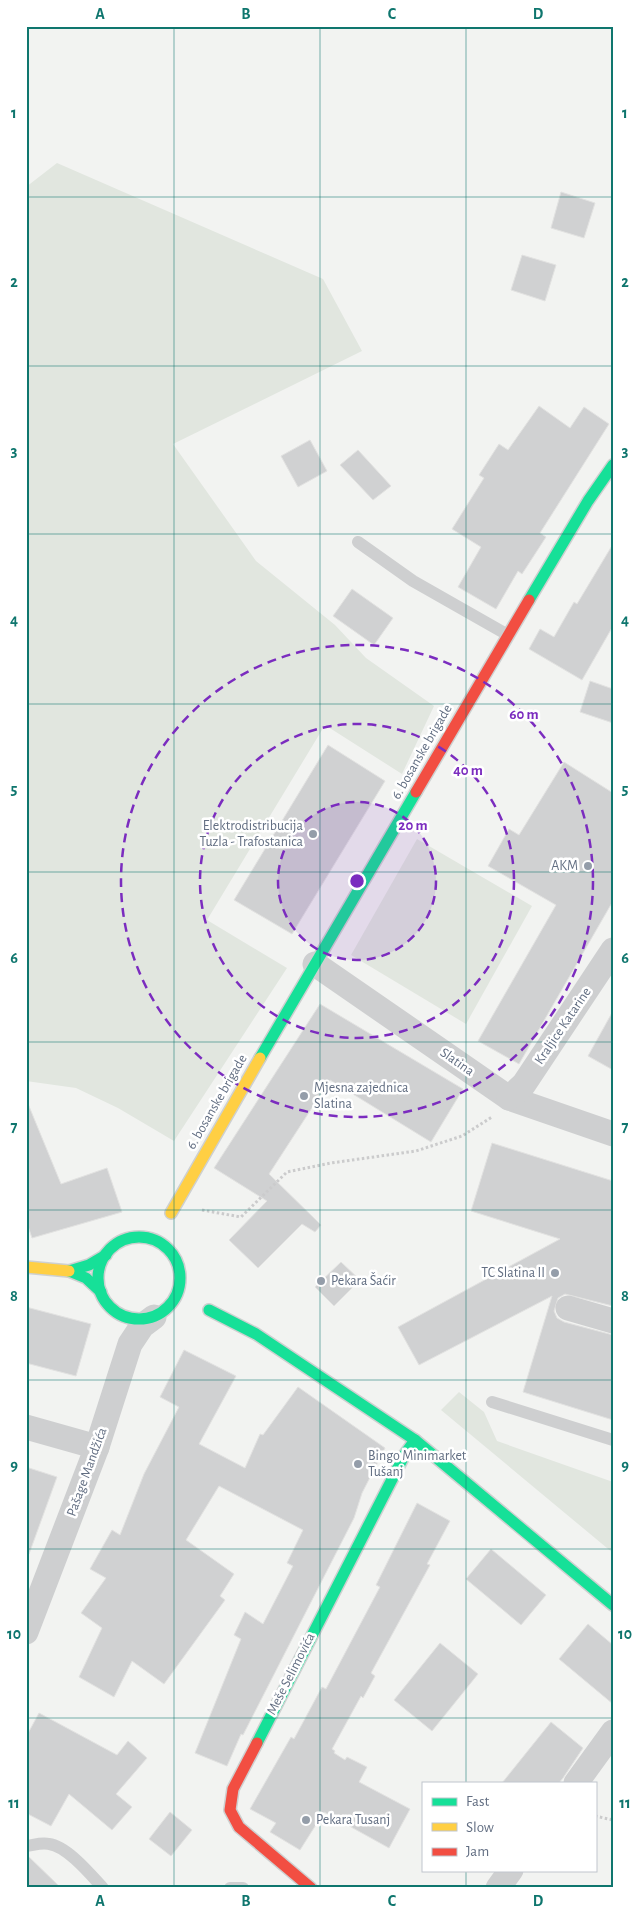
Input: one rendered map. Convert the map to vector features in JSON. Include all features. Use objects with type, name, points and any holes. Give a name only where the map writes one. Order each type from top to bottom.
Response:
[{"type":"street","name":"6. bosanske brigade","points":[[164,1227],[315,964],[508,635],[588,501],[613,465]]},
{"type":"street","name":"Kraljice Katarine","points":[[509,1098],[524,1084],[613,950]]},
{"type":"street","name":"Slatina","points":[[315,964],[509,1098],[613,1134]]},
{"type":"street","points":[[69,1271],[89,1265],[106,1255],[120,1243],[164,1227],[172,1253],[178,1264],[180,1277],[179,1290],[173,1302],[159,1314]]},
{"type":"street","points":[[138,1237],[151,1239],[162,1244],[172,1253]]},
{"type":"street","points":[[106,1255],[99,1274],[101,1292],[107,1304],[116,1312],[128,1318],[141,1320],[184,1308]]},
{"type":"street","points":[[26,1267],[69,1271],[86,1278],[101,1292]]},
{"type":"street","points":[[180,1277],[200,1303],[256,1334],[415,1440],[613,1605]]},
{"type":"street","points":[[568,1308],[613,1321]]},
{"type":"street","name":"Pašage Mandžića","points":[[26,1632],[97,1446],[130,1344],[142,1326],[159,1314]]},
{"type":"street","points":[[26,1427],[97,1446]]},
{"type":"street","name":"Meše Selimovića","points":[[311,1888],[239,1827],[231,1816],[231,1796],[254,1745],[405,1454],[415,1440]]},
{"type":"street","points":[[577,1782],[613,1732]]},
{"type":"street","points":[[498,1888],[510,1872]]},
{"type":"lane","points":[[358,542],[413,581],[508,635]]},
{"type":"lane","points":[[492,1402],[613,1440]]},
{"type":"lane","points":[[26,1846],[48,1843],[60,1848],[83,1867],[103,1888]]},
{"type":"lane","points":[[230,1888],[243,1888]]},
{"type":"path","points":[[198,1210],[241,1217],[287,1172],[425,1148],[462,1136],[502,1111],[509,1098]]},
{"type":"path","points":[[596,1816],[613,1820]]},
{"type":"shaded area","points":[[57,163],[323,279],[362,351],[173,444],[256,561],[335,625],[366,658],[434,706],[402,774],[325,725],[207,920],[287,968],[174,1141],[118,1108],[76,1088],[26,1081],[26,187]]},
{"type":"shaded area","points":[[417,839],[532,906],[466,1024],[351,955]]},
{"type":"shaded area","points":[[459,1392],[484,1412],[497,1441],[613,1482],[613,1553],[441,1410]]},
{"type":"building","points":[[561,192],[595,203],[584,238],[551,228]]},
{"type":"building","points":[[522,255],[556,265],[545,301],[511,290]]},
{"type":"building","points":[[539,406],[570,428],[584,407],[609,424],[540,533],[546,537],[522,574],[518,571],[496,609],[458,587],[481,547],[452,529],[484,478],[479,475],[499,444],[508,450]]},
{"type":"building","points":[[310,440],[327,471],[298,487],[281,456]]},
{"type":"building","points":[[358,450],[391,486],[373,500],[340,465]]},
{"type":"building","points":[[613,544],[613,626],[582,680],[529,649],[540,629],[554,637],[574,602],[577,604]]},
{"type":"building","points":[[352,589],[393,618],[374,645],[333,616]]},
{"type":"building","points":[[590,681],[613,689],[613,723],[580,712]]},
{"type":"building","name":"Elektrodistribucija Tuzla - Trafostanica","points":[[328,745],[385,781],[292,934],[234,900]]},
{"type":"building","points":[[564,762],[613,793],[613,901],[519,1064],[478,1041],[556,905],[488,866],[509,829],[519,835]]},
{"type":"building","points":[[320,1004],[463,1089],[431,1142],[330,1080],[269,1174],[321,1225],[315,1232],[302,1224],[258,1268],[229,1240],[267,1201],[214,1168]]},
{"type":"building","points":[[613,1011],[613,1070],[588,1056]]},
{"type":"building","points":[[26,1099],[61,1184],[107,1168],[122,1212],[32,1238],[26,1220]]},
{"type":"building","points":[[492,1143],[613,1181],[613,1306],[565,1294],[558,1298],[554,1311],[557,1318],[564,1322],[613,1335],[613,1420],[523,1392],[552,1296],[419,1365],[398,1327],[560,1239],[471,1211]]},
{"type":"building","points":[[341,1262],[360,1280],[334,1306],[315,1287]]},
{"type":"building","points":[[26,1307],[91,1324],[76,1376],[26,1363]]},
{"type":"building","points":[[184,1350],[236,1376],[199,1444],[245,1468],[260,1434],[263,1435],[298,1387],[385,1448],[362,1493],[354,1518],[243,1735],[241,1734],[227,1766],[195,1753],[241,1639],[234,1635],[245,1612],[263,1624],[293,1566],[287,1563],[303,1530],[219,1486],[186,1540],[234,1574],[220,1596],[225,1600],[164,1684],[132,1661],[114,1697],[79,1677],[102,1628],[81,1613],[106,1578],[90,1569],[112,1530],[120,1535],[144,1474],[179,1407],[160,1397]]},
{"type":"building","points":[[26,1467],[57,1477],[29,1554],[26,1553]]},
{"type":"building","points":[[417,1503],[450,1521],[427,1564],[430,1565],[371,1673],[375,1676],[363,1698],[361,1696],[332,1749],[335,1751],[334,1753],[345,1760],[347,1757],[367,1767],[359,1782],[410,1809],[389,1848],[324,1812],[300,1850],[270,1832],[276,1823],[250,1809],[291,1737],[294,1739],[322,1687],[326,1689],[380,1587],[376,1585]]},
{"type":"building","points":[[491,1549],[546,1595],[521,1625],[466,1579]]},
{"type":"building","points":[[588,1624],[613,1645],[613,1704],[559,1659]]},
{"type":"building","points":[[440,1643],[478,1674],[432,1731],[394,1700]]},
{"type":"building","points":[[39,1713],[117,1755],[128,1741],[147,1758],[116,1794],[132,1807],[112,1830],[69,1794],[51,1826],[26,1813],[26,1737]]},
{"type":"building","points":[[551,1722],[583,1748],[560,1782],[503,1782]]},
{"type":"building","points":[[170,1812],[192,1830],[171,1856],[149,1839]]},
{"type":"building","points":[[26,1854],[61,1888],[26,1888]]},
{"type":"traffic: fast","points":[[529,600],[588,501],[613,465]]},
{"type":"traffic: fast","points":[[260,1058],[416,792]]},
{"type":"traffic: fast","points":[[139,1237],[155,1240],[168,1249],[177,1262],[180,1278],[177,1294],[168,1307],[155,1316],[139,1319],[123,1316],[110,1307],[101,1294],[98,1278],[101,1262],[110,1249],[123,1240],[139,1237]]},
{"type":"traffic: fast","points":[[101,1292],[86,1278],[69,1271],[89,1265],[106,1255]]},
{"type":"traffic: fast","points":[[209,1310],[256,1334],[415,1440],[613,1605]]},
{"type":"traffic: fast","points":[[257,1743],[405,1454],[415,1440]]},
{"type":"traffic: slow","points":[[171,1213],[260,1058]]},
{"type":"traffic: slow","points":[[26,1267],[69,1271]]},
{"type":"traffic: jam","points":[[416,792],[529,600]]},
{"type":"traffic: jam","points":[[257,1743],[233,1789],[230,1810],[239,1827],[311,1888]]},
{"type":"place","name":"Elektrodistribucija Tuzla - Trafostanica","points":[[313,834]]},
{"type":"place","name":"AKM","points":[[588,866]]},
{"type":"place","name":"Mjesna zajednica Slatina","points":[[304,1096]]},
{"type":"place","name":"TC Slatina II","points":[[555,1273]]},
{"type":"place","name":"Pekara Šaćir","points":[[321,1281]]},
{"type":"place","name":"Bingo Minimarket Tušanj","points":[[358,1464]]},
{"type":"place","name":"Pekara Tusanj","points":[[306,1820]]}]
